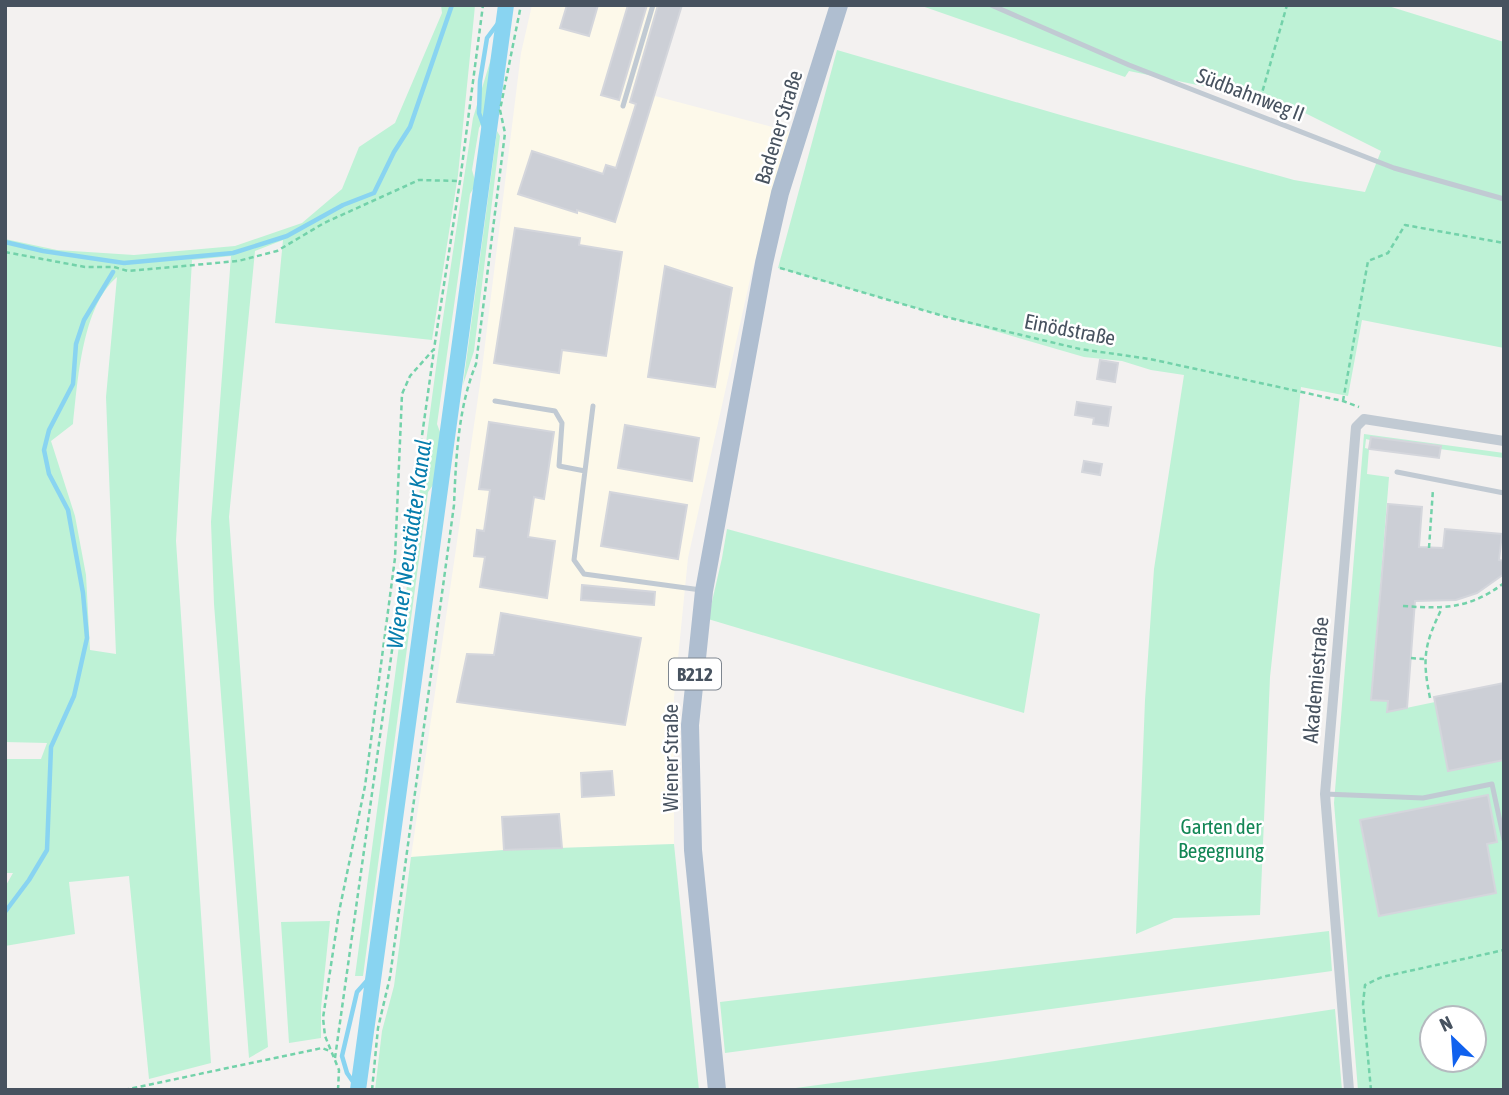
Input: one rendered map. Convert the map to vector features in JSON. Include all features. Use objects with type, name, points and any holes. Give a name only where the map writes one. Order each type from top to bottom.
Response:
[{"type":"main road","name":"Badener Straße","points":[[764,263],[780,193],[839,5]]},
{"type":"main road","name":"Wiener Straße","points":[[717,1090],[693,850],[690,725],[704,590],[764,263]]},
{"type":"street","points":[[1364,419],[1504,441]]},
{"type":"street","name":"Akademiestraße","points":[[1349,1090],[1325,794],[1356,427],[1364,419]]},
{"type":"lane","points":[[624,106],[653,5]]},
{"type":"lane","name":"Südbahnweg II","points":[[991,5],[1129,65],[1394,168],[1504,199]]},
{"type":"lane","points":[[495,401],[555,411],[562,423],[559,466],[585,471]]},
{"type":"lane","points":[[593,406],[574,560],[584,574],[704,590]]},
{"type":"lane","points":[[1397,472],[1504,492]]},
{"type":"lane","points":[[1325,794],[1423,798],[1492,784],[1504,840]]},
{"type":"path","points":[[335,1058],[483,5]]},
{"type":"path","points":[[372,1090],[378,1028],[390,977],[451,532],[456,459],[466,387],[476,364],[505,132],[500,110],[521,5]]},
{"type":"path","points":[[1256,113],[1287,5]]},
{"type":"path","points":[[5,252],[85,267],[114,267],[128,271],[238,261],[276,251],[324,223],[419,180],[460,181]]},
{"type":"path","points":[[1343,401],[1368,261],[1388,253],[1405,225],[1504,243]]},
{"type":"path","name":"Einödstraße","points":[[764,263],[950,318],[1080,349],[1150,359],[1343,401],[1361,407],[1364,419]]},
{"type":"path","points":[[338,1090],[339,1070],[325,1036],[323,1018],[339,912],[365,786],[394,558],[402,394],[410,376],[434,349]]},
{"type":"path","points":[[1429,548],[1433,479]]},
{"type":"path","points":[[1402,606],[1454,607],[1481,598],[1503,584]]},
{"type":"path","points":[[1430,698],[1424,659],[1429,635],[1442,608]]},
{"type":"path","points":[[1410,658],[1424,659]]},
{"type":"path","points":[[1371,1090],[1363,1004],[1365,985],[1382,977],[1504,950]]},
{"type":"path","points":[[124,1090],[294,1053],[322,1048],[330,1051]]},
{"type":"shaded area","points":[[532,5],[682,5],[655,96],[791,132],[751,275],[688,558],[674,698],[674,844],[504,850],[411,857],[481,377],[521,53]]},
{"type":"green space","points":[[441,5],[475,5],[458,175],[432,340],[275,323],[283,240],[255,251],[229,517],[268,1047],[249,1058],[214,604],[211,522],[231,256],[192,260],[176,541],[211,1063],[149,1079],[129,876],[69,882],[75,934],[5,946],[5,887],[13,873],[5,873],[5,759],[41,759],[47,743],[5,742],[5,239],[57,250],[134,255],[235,246],[302,223],[342,189],[359,147],[395,123],[442,13]],"holes":[[[117,277],[106,397],[116,654],[90,650],[86,575],[75,516],[51,441],[73,424],[80,366],[89,325],[105,290]]]},
{"type":"green space","name":"Garten der Begegnung","points":[[919,5],[1385,5],[1504,42],[1504,348],[1362,320],[1348,396],[1301,387],[1270,677],[1260,915],[1174,918],[1136,934],[1145,700],[1154,569],[1184,375],[1151,370],[1122,361],[1084,357],[778,268],[837,50],[1294,180],[1365,192],[1381,151],[1285,103],[1129,71],[1125,77]]},
{"type":"green space","points":[[496,42],[488,112],[479,128],[472,170],[476,184],[470,194],[437,424],[443,440],[439,477],[428,492],[363,976],[355,976],[439,345],[473,118]]},
{"type":"green space","points":[[497,131],[500,136],[474,351],[463,385]]},
{"type":"green space","points":[[1364,434],[1504,453],[1504,458],[1371,437],[1370,440],[1366,439],[1365,448],[1369,449],[1367,474],[1389,477],[1371,700],[1388,701],[1387,712],[1435,702],[1504,760],[1504,1090],[1358,1090],[1334,803]]},
{"type":"green space","points":[[727,529],[1040,614],[1024,713],[708,619]]},
{"type":"green space","points":[[674,844],[699,1090],[375,1090],[382,1031],[394,986],[411,857],[504,850]]},
{"type":"green space","points":[[330,921],[321,1008],[321,1038],[289,1043],[281,922]]},
{"type":"green space","points":[[1329,931],[1332,971],[725,1053],[720,1002]]},
{"type":"green space","points":[[1335,1009],[1342,1090],[781,1090],[988,1062]]},
{"type":"building","points":[[567,5],[598,5],[589,36],[560,28]]},
{"type":"building","points":[[628,5],[647,5],[619,100],[601,95]]},
{"type":"building","points":[[658,5],[682,5],[615,222],[518,194],[532,151],[603,174],[606,165],[616,168],[636,104],[630,102]]},
{"type":"building","points":[[515,228],[580,238],[579,245],[622,252],[606,356],[562,350],[559,373],[494,363]]},
{"type":"building","points":[[665,266],[732,288],[715,387],[648,377]]},
{"type":"building","points":[[1100,360],[1118,363],[1115,382],[1097,379]]},
{"type":"building","points":[[1077,402],[1111,407],[1108,426],[1093,424],[1094,418],[1075,415]]},
{"type":"building","points":[[489,422],[554,432],[544,499],[534,497],[528,537],[555,541],[547,598],[480,587],[485,557],[474,556],[477,530],[484,531],[490,490],[479,489]]},
{"type":"building","points":[[625,425],[699,438],[692,481],[618,468]]},
{"type":"building","points":[[1371,437],[1441,446],[1439,458],[1369,449]]},
{"type":"building","points":[[1084,461],[1102,464],[1100,475],[1082,472]]},
{"type":"building","points":[[610,492],[687,505],[678,559],[601,546]]},
{"type":"building","points":[[1388,504],[1422,507],[1419,547],[1443,548],[1445,529],[1502,534],[1499,560],[1504,561],[1504,574],[1477,593],[1456,600],[1415,601],[1407,708],[1387,712],[1388,701],[1371,700]]},
{"type":"building","points":[[582,585],[655,592],[654,605],[581,600]]},
{"type":"building","points":[[501,613],[641,638],[625,725],[457,702],[467,654],[494,655]]},
{"type":"building","points":[[1504,683],[1504,760],[1448,771],[1434,697]]},
{"type":"building","points":[[612,771],[614,795],[582,797],[581,773]]},
{"type":"building","points":[[1488,795],[1497,842],[1487,844],[1496,893],[1379,916],[1360,820]]},
{"type":"building","points":[[559,814],[562,848],[504,850],[502,817]]},
{"type":"waterway","points":[[5,242],[43,251],[124,263],[233,253],[287,236],[343,205],[374,193],[410,127],[452,5]]},
{"type":"waterway","name":"Wiener Neustädter Kanal","points":[[358,1090],[506,5]]},
{"type":"waterway","points":[[488,138],[479,113],[480,81],[487,38],[505,14]]},
{"type":"waterway","points":[[5,912],[47,850],[51,747],[74,696],[87,638],[83,593],[68,510],[49,474],[44,450],[49,430],[73,384],[76,344],[84,320],[113,272]]},
{"type":"waterway","points":[[358,1089],[347,1073],[342,1056],[357,992],[373,974]]}]
